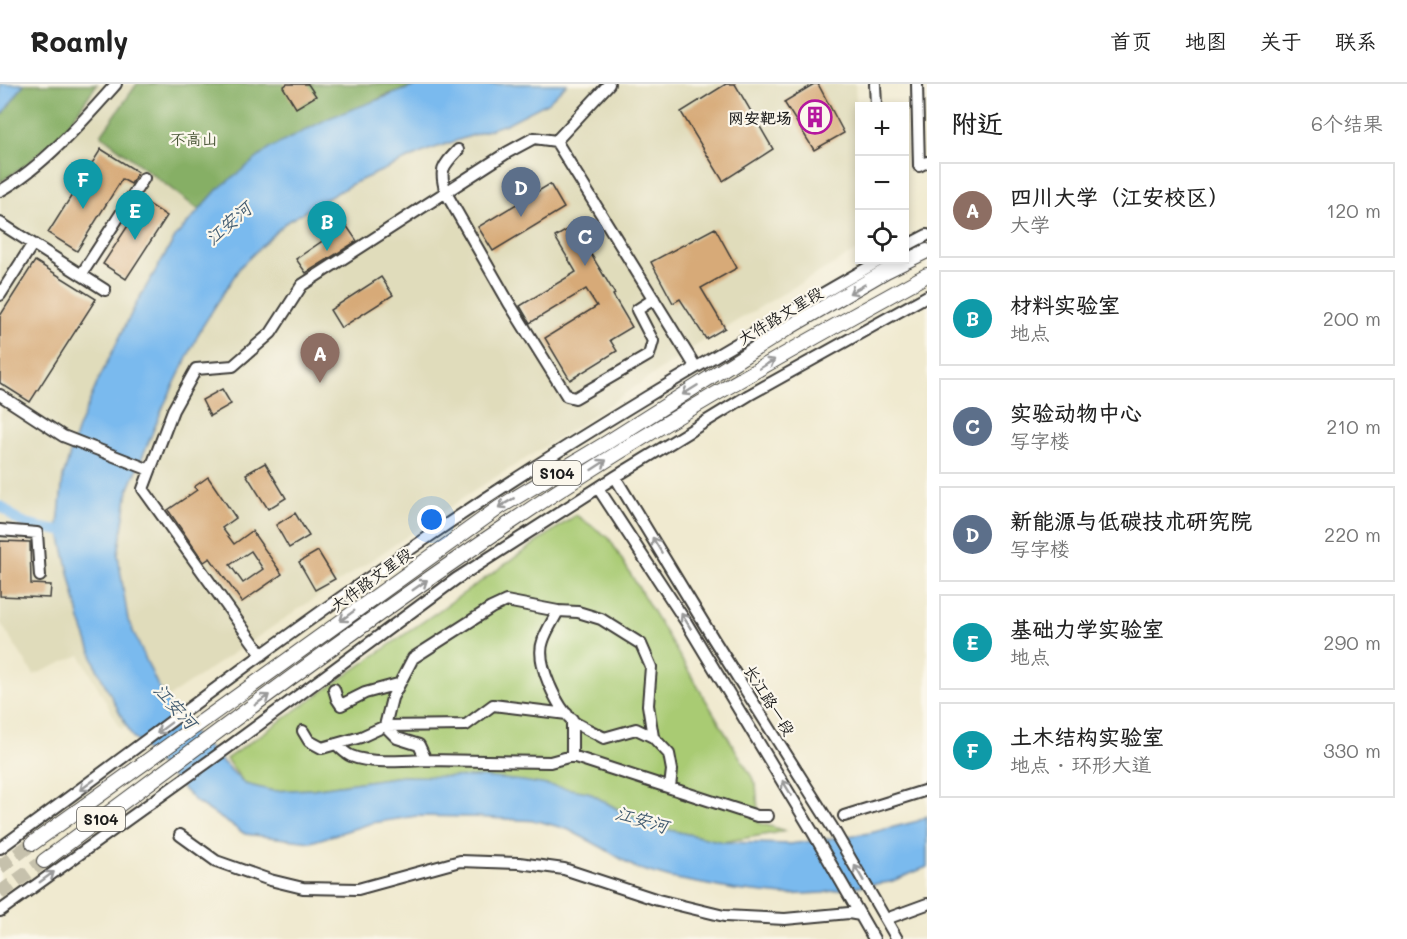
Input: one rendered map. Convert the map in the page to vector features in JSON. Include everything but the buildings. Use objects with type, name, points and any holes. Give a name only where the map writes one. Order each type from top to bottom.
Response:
[{"type":"main road","name":"大件路文星段","points":[[33,843],[500,507],[790,327],[927,251]]},
{"type":"main road","name":"大件路文星段","points":[[44,861],[389,607],[510,523],[608,459],[789,351],[927,275]]},
{"type":"street","points":[[0,191],[13,184],[73,132],[116,84]]},
{"type":"street","points":[[556,141],[609,84]]},
{"type":"street","points":[[875,84],[876,102]]},
{"type":"street","points":[[917,84],[919,166],[927,162]]},
{"type":"street","points":[[262,655],[143,489],[173,410],[196,369],[233,366],[271,333],[302,285],[508,152],[534,138],[556,141]]},
{"type":"street","points":[[556,141],[695,366]]},
{"type":"street","points":[[458,150],[444,166],[441,175],[446,193],[509,303],[567,396],[575,398],[649,355],[653,341],[637,310],[654,299]]},
{"type":"street","points":[[81,275],[144,178]]},
{"type":"street","points":[[0,223],[105,290]]},
{"type":"street","points":[[909,244],[927,235]]},
{"type":"street","points":[[0,295],[32,244]]},
{"type":"street","points":[[0,848],[417,544],[695,366],[874,264]]},
{"type":"street","points":[[0,911],[226,749],[456,579],[615,477],[749,395],[927,296]]},
{"type":"street","points":[[0,395],[63,436],[150,470]]},
{"type":"street","name":"长江路一段","points":[[615,477],[714,640],[832,826],[897,939]]},
{"type":"street","name":"长江路一段","points":[[598,488],[686,622],[817,838],[874,939]]},
{"type":"street","points":[[0,530],[38,533],[39,576]]},
{"type":"street","points":[[385,726],[392,698],[413,658],[491,608],[506,601],[558,611],[578,612],[601,620],[641,644],[651,667],[648,705],[653,736]]},
{"type":"street","points":[[558,611],[542,642],[542,663],[549,683],[569,717],[572,756]]},
{"type":"street","points":[[334,689],[341,705],[365,693],[398,684]]},
{"type":"street","points":[[303,731],[309,741],[322,748],[361,737],[385,726],[466,725],[493,705],[569,717],[604,738],[636,729],[653,736],[669,754],[672,770],[670,786]]},
{"type":"street","points":[[385,726],[397,738],[419,745],[426,760]]},
{"type":"street","points":[[336,744],[350,756],[404,762],[426,760],[550,762],[572,756],[757,816],[768,816]]},
{"type":"street","points":[[844,816],[927,790]]},
{"type":"street","points":[[180,835],[216,861],[270,880],[303,888],[358,889],[460,861],[519,863],[564,869],[658,900],[724,916],[785,919],[849,913],[860,915]]},
{"type":"street","points":[[886,919],[927,904]]},
{"type":"shaded area","points":[[0,84],[855,84],[855,251],[706,339],[576,427],[480,487],[121,729],[80,655],[34,675],[0,622]]},
{"type":"green space","points":[[24,84],[97,84],[64,131],[26,165],[0,182],[0,118]]},
{"type":"green space","name":"不高山","points":[[137,84],[420,84],[384,96],[218,189],[199,210],[101,135]]},
{"type":"green space","points":[[576,515],[609,538],[756,784],[759,823],[786,831],[723,842],[665,829],[624,813],[588,792],[402,776],[312,789],[273,791],[245,784],[226,759]]},
{"type":"water","points":[[0,84],[24,84],[0,118]]},
{"type":"water","name":"江安河","points":[[420,84],[567,84],[547,103],[506,124],[426,151],[352,184],[285,223],[240,267],[202,327],[164,405],[128,491],[118,555],[128,620],[157,684],[175,715],[245,784],[273,791],[312,789],[402,776],[483,777],[523,781],[588,792],[624,813],[665,829],[723,842],[790,844],[870,833],[918,821],[927,816],[927,867],[890,882],[823,893],[784,895],[735,890],[671,878],[636,868],[567,829],[538,821],[416,816],[372,823],[311,842],[245,834],[196,802],[132,736],[97,669],[80,620],[58,525],[63,477],[77,431],[98,381],[137,302],[176,236],[218,189],[269,149],[329,118]]},
{"type":"waterway","points":[[0,506],[25,523],[72,533]]},
{"type":"tunnel","points":[[0,867],[33,843]]},
{"type":"tunnel","points":[[0,893],[44,861]]},
{"type":"place","name":"网安靶场","points":[[815,117]]},
{"type":"place","name":"土木结构实验室","points":[[83,209]]},
{"type":"place","name":"新能源与低碳技术研究院","points":[[521,217]]},
{"type":"place","name":"基础力学实验室","points":[[135,240]]},
{"type":"place","name":"材料实验室","points":[[327,251]]},
{"type":"place","name":"实验动物中心","points":[[585,266]]},
{"type":"place","name":"四川大学（江安校区）","points":[[320,383]]}]
